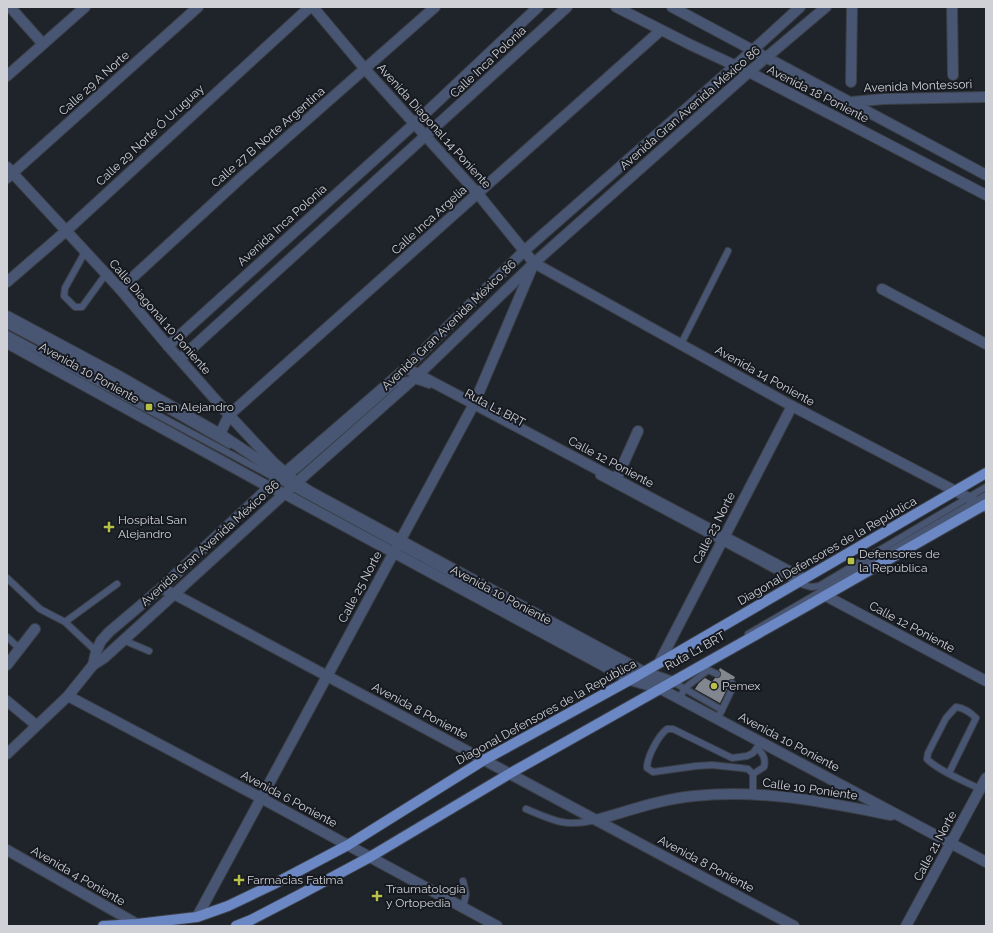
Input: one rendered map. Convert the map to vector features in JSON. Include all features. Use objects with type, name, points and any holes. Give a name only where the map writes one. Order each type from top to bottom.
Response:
[{"type":"main road","name":"Diagonal Defensores de la República","points":[[103,926],[137,924],[197,917],[228,906],[274,884],[348,846],[484,760],[637,676],[986,473]]},
{"type":"main road","points":[[236,926],[251,920],[370,857],[509,774],[661,689],[670,681],[704,668],[979,503]]},
{"type":"street","points":[[10,7],[43,44]]},
{"type":"street","points":[[7,76],[85,7]]},
{"type":"street","name":"Calle 29 A Norte","points":[[9,173],[198,7]]},
{"type":"street","name":"Avenida Diagonal 14 Poniente","points":[[312,7],[365,70],[478,194],[534,263]]},
{"type":"street","name":"Calle 29 Norte Ó Uruguay","points":[[7,282],[66,231],[312,7]]},
{"type":"street","name":"Calle 27 B Norte Argentina","points":[[120,289],[243,176],[435,7]]},
{"type":"street","name":"Calle Inca Polonia","points":[[414,124],[538,7]]},
{"type":"street","name":"Calle Inca Polonia","points":[[426,136],[567,7]]},
{"type":"street","name":"Avenida 18 Poniente","points":[[616,7],[749,72],[986,195]]},
{"type":"street","name":"Avenida 18 Poniente","points":[[672,7],[986,175]]},
{"type":"street","name":"Avenida Gran Avenida México 86","points":[[100,655],[102,642],[109,632],[161,588],[281,477],[406,368],[524,251],[800,7]]},
{"type":"street","name":"Avenida Gran Avenida México 86","points":[[7,754],[68,696],[100,655],[123,640],[416,377],[534,263],[749,72],[826,7]]},
{"type":"street","points":[[851,82],[852,7]]},
{"type":"street","points":[[952,7],[953,75]]},
{"type":"street","name":"Calle Inca Argelia","points":[[220,434],[229,415],[661,30]]},
{"type":"street","name":"Avenida Montessori","points":[[851,102],[884,99],[986,97]]},
{"type":"street","name":"Avenida Inca Polonia","points":[[168,346],[414,124]]},
{"type":"street","points":[[180,360],[426,136]]},
{"type":"street","name":"Calle Diagonal 10 Poniente","points":[[9,173],[120,289],[180,360],[273,462],[281,477]]},
{"type":"street","name":"Avenida 14 Poniente","points":[[534,263],[792,406],[979,503]]},
{"type":"street","name":"Calle 25 Norte","points":[[197,917],[473,406],[534,263]]},
{"type":"street","points":[[882,290],[986,344]]},
{"type":"street","name":"Avenida 10 Poniente","points":[[7,316],[119,376],[220,434],[281,477],[292,487],[397,546],[661,689],[719,714],[759,745],[902,817],[986,862]]},
{"type":"street","name":"Avenida 10 Poniente","points":[[7,343],[281,477],[292,487],[309,491],[397,546],[637,676],[670,681]]},
{"type":"street","name":"Calle 12 Poniente","points":[[406,368],[416,377],[616,480],[801,581]]},
{"type":"street","name":"Calle 23 Norte","points":[[659,663],[792,406]]},
{"type":"street","points":[[616,480],[638,431]]},
{"type":"street","name":"Avenida 8 Poniente","points":[[161,588],[794,926]]},
{"type":"street","name":"Calle 12 Poniente","points":[[826,596],[986,681]]},
{"type":"street","points":[[7,665],[35,629]]},
{"type":"street","name":"Avenida 6 Poniente","points":[[68,696],[262,798],[490,924]]},
{"type":"street","points":[[7,701],[36,725]]},
{"type":"street","name":"Calle 21 Norte","points":[[906,926],[986,778]]},
{"type":"street","name":"Calle 10 Poniente","points":[[596,820],[655,803],[694,796],[753,794],[808,799],[902,817]]},
{"type":"street","name":"Avenida 4 Poniente","points":[[7,850],[137,924]]},
{"type":"lane","points":[[681,344],[728,251]]},
{"type":"lane","points":[[85,252],[66,288],[64,296],[75,307],[82,307],[106,274]]},
{"type":"lane","points":[[7,325],[168,410],[281,477]]},
{"type":"lane","points":[[7,334],[281,477]]},
{"type":"lane","points":[[281,477],[299,468],[396,384],[416,377]]},
{"type":"lane","name":"Ruta L1 BRT","points":[[473,406],[722,539]]},
{"type":"lane","name":"Ruta L1 BRT","points":[[801,581],[811,588],[819,586],[979,503],[986,487]]},
{"type":"lane","name":"Ruta L1 BRT","points":[[670,681],[681,672],[979,503],[986,495]]},
{"type":"lane","points":[[7,578],[40,609],[66,622],[100,655]]},
{"type":"lane","points":[[66,622],[117,584]]},
{"type":"lane","points":[[7,637],[20,649]]},
{"type":"lane","points":[[123,640],[149,651]]},
{"type":"lane","points":[[680,698],[685,688],[704,668],[717,674]]},
{"type":"lane","points":[[670,681],[685,688],[719,714],[733,687],[732,682]]},
{"type":"lane","points":[[949,773],[976,718],[962,708],[956,707],[946,718],[928,752],[927,759],[931,763],[949,773],[980,789]]},
{"type":"lane","points":[[753,774],[764,767],[764,755],[759,745],[753,753],[747,756],[732,758],[673,729],[667,729],[662,733],[647,761],[647,768],[653,772],[712,765],[748,769],[753,774],[753,794]]},
{"type":"lane","points":[[526,809],[561,823],[582,823],[596,820]]},
{"type":"lane","points":[[463,881],[466,894],[463,908]]},
{"type":"building","name":"Pemex","points":[[720,668],[735,677],[734,679],[728,681],[728,687],[720,703],[695,689],[705,678],[712,682],[715,678],[720,677]]},
{"type":"place","name":"San Alejandro","points":[[149,407]]},
{"type":"place","name":"Hospital San Alejandro","points":[[109,527]]},
{"type":"place","name":"Defensores de la República","points":[[851,561]]},
{"type":"place","name":"Pemex","points":[[714,686]]},
{"type":"place","name":"Farmacias Fatima","points":[[239,880]]},
{"type":"place","name":"Traumatologia y Ortopedia","points":[[377,896]]}]
